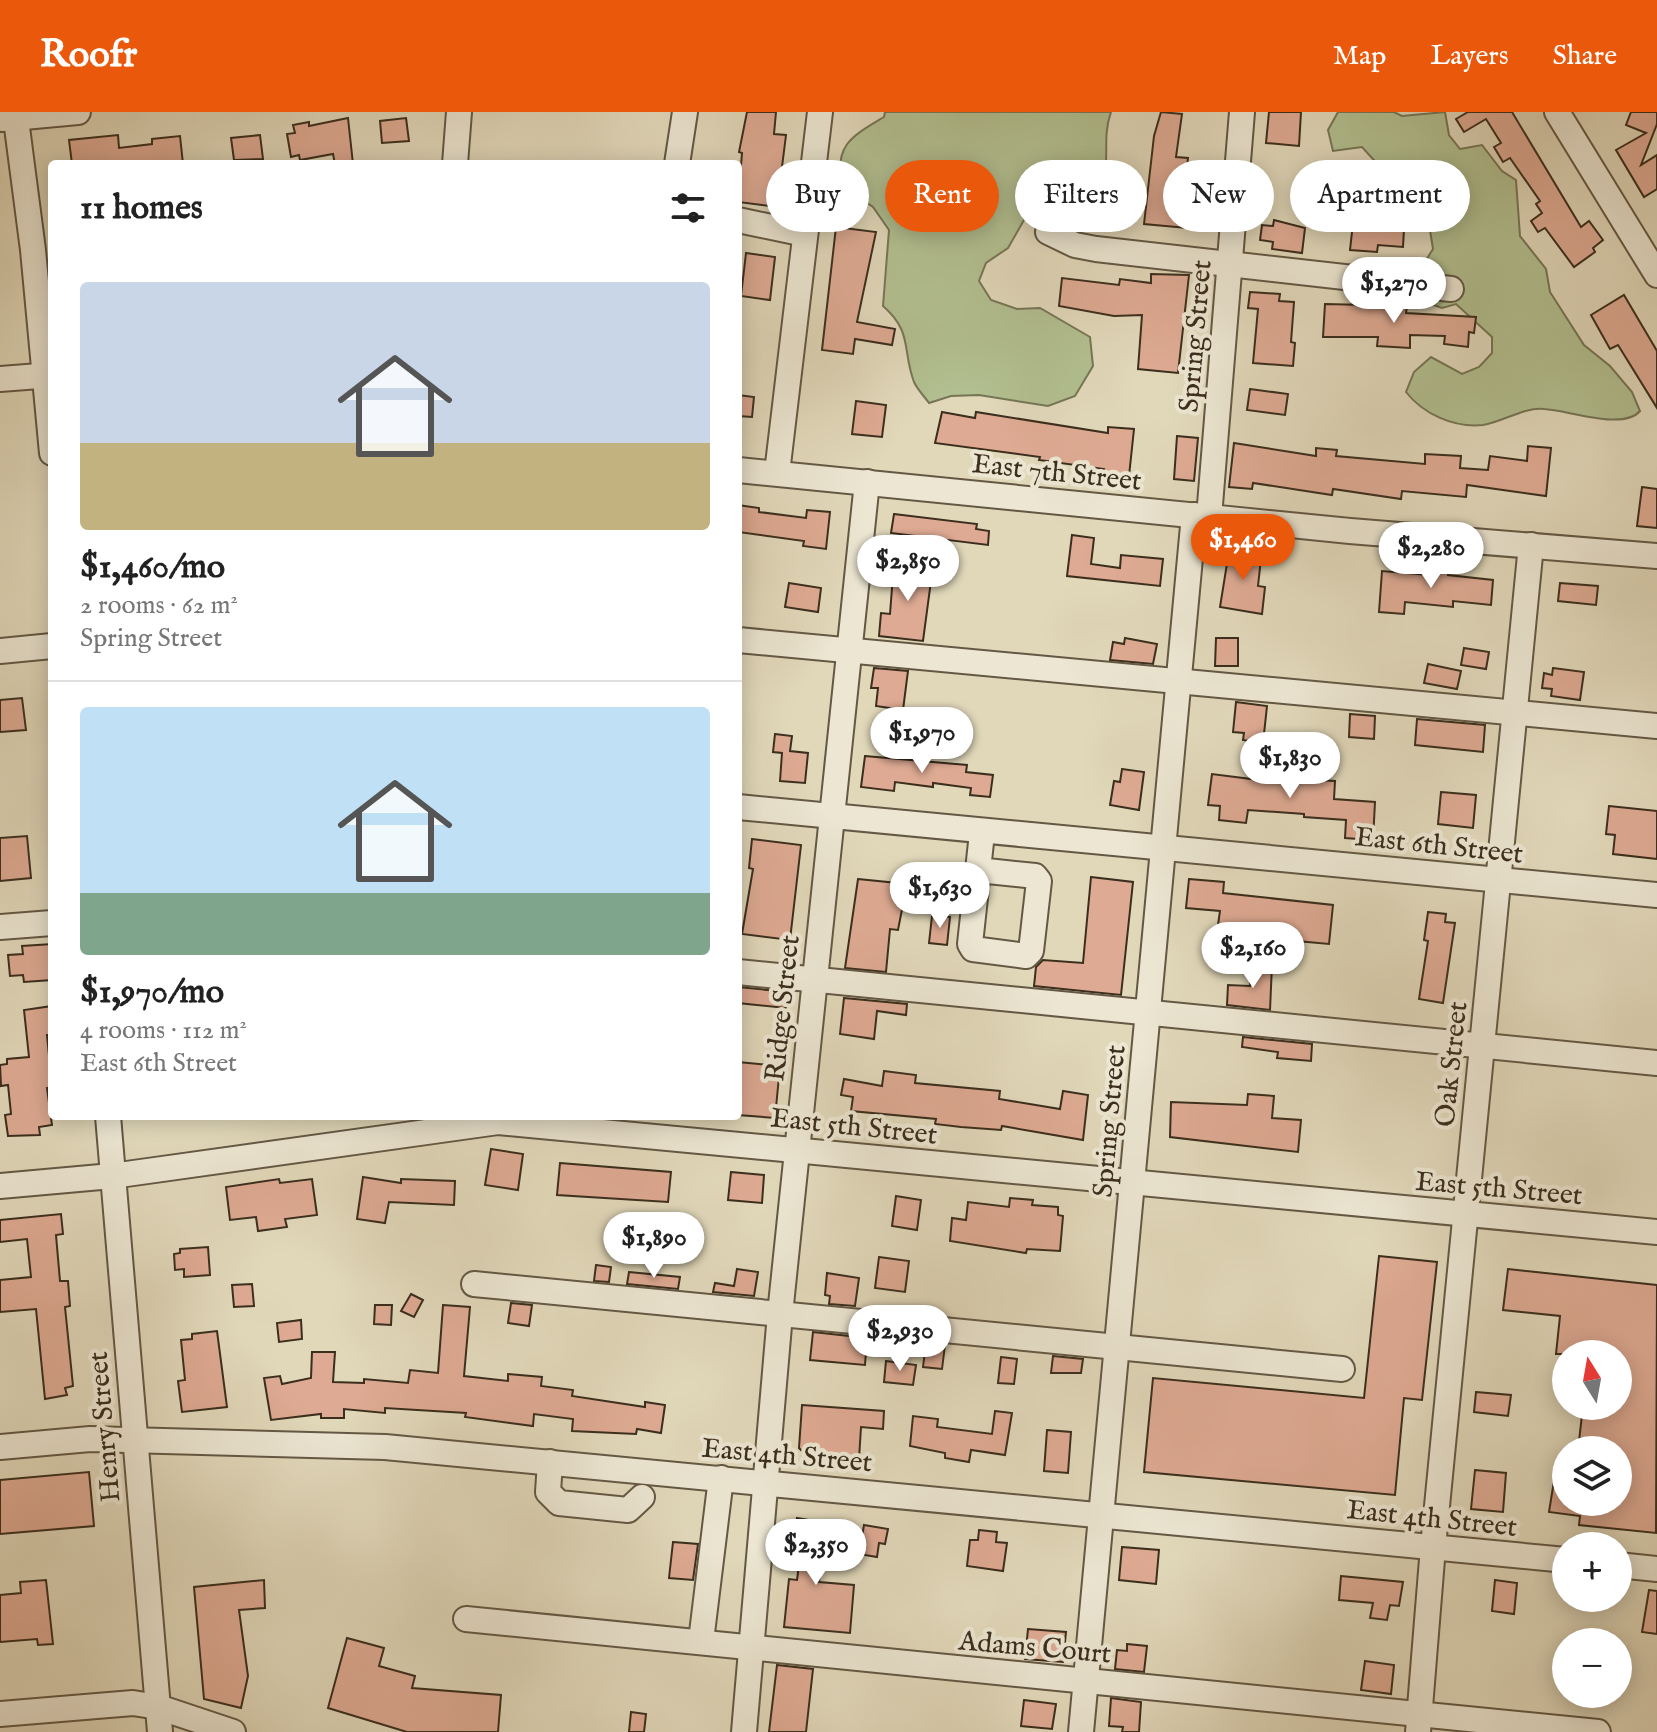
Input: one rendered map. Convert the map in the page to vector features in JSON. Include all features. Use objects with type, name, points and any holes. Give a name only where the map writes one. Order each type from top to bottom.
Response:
[{"type":"street","points":[[48,368],[10,116],[78,112]]},
{"type":"street","points":[[455,160],[459,112]]},
{"type":"street","points":[[678,160],[685,112]]},
{"type":"street","points":[[777,473],[820,112]]},
{"type":"street","name":"Spring Street","points":[[1081,1732],[1178,680],[1202,516],[1230,263],[1242,112]]},
{"type":"street","points":[[1557,112],[1657,275]]},
{"type":"street","points":[[742,221],[805,234]]},
{"type":"street","points":[[742,229],[805,234]]},
{"type":"street","points":[[1048,232],[1075,245],[1096,249],[1451,289]]},
{"type":"street","points":[[0,379],[48,375]]},
{"type":"street","name":"East 7th Street","points":[[742,470],[1202,516],[1657,556]]},
{"type":"street","name":"Ridge Street","points":[[744,1732],[780,1314],[867,482]]},
{"type":"street","name":"Oak Street","points":[[1419,1724],[1433,1547],[1531,545]]},
{"type":"street","points":[[742,640],[1657,726]]},
{"type":"street","points":[[0,651],[48,646]]},
{"type":"street","name":"East 6th Street","points":[[742,807],[982,833],[1163,846],[1657,895]]},
{"type":"street","points":[[978,870],[982,833]]},
{"type":"street","points":[[0,927],[48,923]]},
{"type":"street","points":[[742,972],[1657,1063]]},
{"type":"street","name":"Henry Street","points":[[108,1120],[160,1732]]},
{"type":"street","name":"East 5th Street","points":[[0,1186],[112,1176],[498,1122],[1657,1232]]},
{"type":"street","points":[[474,1284],[1342,1369]]},
{"type":"street","name":"East 4th Street","points":[[0,1447],[90,1439],[385,1447],[1552,1559]]},
{"type":"street","points":[[550,1462],[548,1492],[559,1503],[628,1510],[642,1497]]},
{"type":"street","points":[[701,1641],[721,1478]]},
{"type":"street","points":[[1632,1566],[1657,1569]]},
{"type":"street","name":"Adams Court","points":[[466,1619],[1087,1681],[1419,1724],[1598,1732]]},
{"type":"street","points":[[0,1714],[104,1704],[158,1707],[233,1732]]},
{"type":"green space","points":[[885,112],[1111,112],[1106,136],[1106,160],[1015,160],[1017,232],[1008,248],[986,263],[979,281],[991,300],[1017,309],[1040,308],[1090,337],[1093,366],[1075,396],[1048,406],[979,395],[951,396],[929,403],[917,387],[910,371],[903,333],[883,306],[889,232],[999,232],[999,160],[885,160],[885,224],[869,204],[869,160],[841,160],[843,151],[854,136],[884,117]]},
{"type":"green space","points":[[1338,112],[1394,112],[1402,116],[1445,112],[1449,135],[1460,149],[1482,145],[1502,171],[1516,180],[1520,236],[1546,269],[1550,292],[1584,345],[1610,366],[1632,392],[1640,411],[1632,417],[1608,419],[1536,409],[1483,425],[1472,425],[1440,418],[1413,400],[1406,392],[1414,372],[1431,357],[1462,374],[1479,367],[1492,353],[1492,337],[1456,304],[1442,308],[1425,302],[1426,260],[1433,249],[1430,232],[1470,232],[1470,160],[1374,160],[1362,147],[1333,151],[1328,130]]},
{"type":"building","points":[[747,112],[776,112],[774,134],[786,135],[783,160],[766,160],[766,206],[742,203],[742,153],[739,152]]},
{"type":"building","points":[[1161,112],[1182,114],[1176,157],[1188,160],[1163,160],[1163,226],[1147,224],[1154,136]]},
{"type":"building","points":[[1269,112],[1301,112],[1299,146],[1266,143]]},
{"type":"building","points":[[1468,112],[1512,112],[1581,227],[1589,221],[1603,240],[1593,248],[1595,252],[1574,267],[1545,228],[1538,232],[1531,221],[1542,213],[1536,204],[1540,201],[1510,158],[1503,162],[1494,147],[1501,143],[1486,119],[1464,132],[1456,119]]},
{"type":"building","points":[[1631,112],[1657,112],[1657,124],[1641,165],[1657,155],[1657,189],[1644,197],[1616,150],[1646,133],[1626,125]]},
{"type":"building","points":[[348,118],[353,160],[334,160],[333,154],[300,160],[299,155],[291,157],[287,134],[295,133],[293,125],[309,122],[309,126]]},
{"type":"building","points":[[406,118],[409,141],[382,143],[380,121]]},
{"type":"building","points":[[118,135],[119,148],[152,144],[152,139],[180,136],[183,160],[72,160],[69,140]]},
{"type":"building","points":[[260,135],[263,159],[234,160],[231,138]]},
{"type":"building","points":[[1274,220],[1290,224],[1290,232],[1305,232],[1302,253],[1272,249],[1273,242],[1260,240],[1261,232],[1274,232]]},
{"type":"building","points":[[835,232],[876,232],[857,322],[895,329],[892,345],[855,339],[853,354],[822,350]]},
{"type":"building","points":[[1352,232],[1404,232],[1403,247],[1378,245],[1377,252],[1350,250]]},
{"type":"building","points":[[746,253],[775,257],[770,300],[742,296]]},
{"type":"building","points":[[1151,274],[1189,275],[1178,373],[1138,369],[1142,315],[1114,316],[1059,306],[1062,278],[1119,285],[1120,279],[1151,283]]},
{"type":"building","points":[[1250,292],[1280,294],[1279,301],[1294,302],[1293,366],[1253,363],[1258,309],[1248,308]]},
{"type":"building","points":[[1624,295],[1657,351],[1657,408],[1618,345],[1610,349],[1591,315]]},
{"type":"building","points":[[1325,304],[1407,306],[1406,313],[1476,317],[1474,333],[1469,332],[1468,347],[1444,344],[1445,336],[1410,335],[1410,348],[1377,346],[1378,337],[1323,337]]},
{"type":"building","points":[[1250,389],[1288,394],[1285,415],[1247,410]]},
{"type":"building","points":[[742,396],[754,397],[752,417],[742,416]]},
{"type":"building","points":[[856,401],[886,405],[882,437],[852,434]]},
{"type":"building","points":[[942,412],[975,418],[976,412],[1108,433],[1108,427],[1134,429],[1129,476],[1103,473],[1104,469],[1039,460],[1040,457],[935,443]]},
{"type":"building","points":[[1177,436],[1198,438],[1194,481],[1174,479]]},
{"type":"building","points":[[1234,443],[1316,456],[1316,448],[1337,450],[1336,456],[1425,464],[1425,454],[1461,456],[1460,468],[1488,470],[1490,456],[1527,461],[1528,446],[1551,448],[1546,496],[1467,485],[1466,497],[1402,491],[1401,499],[1333,489],[1332,495],[1253,483],[1252,489],[1229,487]]},
{"type":"building","points":[[1642,487],[1657,489],[1657,528],[1637,526]]},
{"type":"building","points":[[742,506],[759,508],[759,512],[806,518],[807,510],[830,512],[826,549],[803,546],[804,541],[742,533]]},
{"type":"building","points":[[894,514],[977,524],[976,529],[989,531],[988,545],[891,533]]},
{"type":"building","points":[[1072,535],[1094,538],[1091,564],[1120,568],[1121,555],[1163,559],[1160,586],[1067,576]]},
{"type":"building","points":[[1247,549],[1262,550],[1258,586],[1265,587],[1262,614],[1220,607],[1229,551],[1247,553]]},
{"type":"building","points":[[894,562],[933,566],[923,641],[879,636],[881,613],[890,614]]},
{"type":"building","points":[[1430,566],[1449,567],[1448,575],[1493,580],[1491,605],[1453,601],[1453,607],[1405,602],[1404,614],[1379,612],[1382,571],[1429,575]]},
{"type":"building","points":[[789,583],[821,588],[818,612],[785,607]]},
{"type":"building","points":[[1560,583],[1598,586],[1596,605],[1558,601]]},
{"type":"building","points":[[1125,638],[1157,644],[1153,664],[1110,660],[1113,642],[1124,644]]},
{"type":"building","points":[[1216,638],[1238,638],[1238,666],[1215,666]]},
{"type":"building","points":[[1464,648],[1489,652],[1486,669],[1461,665]]},
{"type":"building","points":[[1428,664],[1461,671],[1457,689],[1424,683]]},
{"type":"building","points":[[874,668],[908,671],[903,710],[876,706],[878,688],[871,688]]},
{"type":"building","points":[[1553,668],[1584,672],[1580,700],[1551,696],[1552,689],[1542,688],[1544,673],[1552,675]]},
{"type":"building","points":[[22,698],[26,730],[0,732],[0,700]]},
{"type":"building","points":[[1236,702],[1267,706],[1263,743],[1243,740],[1244,733],[1233,732]]},
{"type":"building","points":[[1350,714],[1375,716],[1374,739],[1349,737]]},
{"type":"building","points":[[1417,719],[1485,725],[1483,752],[1415,745]]},
{"type":"building","points":[[775,734],[792,736],[790,751],[808,753],[805,783],[780,781],[782,753],[773,752]]},
{"type":"building","points":[[865,756],[967,765],[966,772],[993,775],[990,797],[970,795],[971,788],[933,783],[933,787],[895,782],[894,791],[861,787]]},
{"type":"building","points":[[1277,760],[1302,762],[1301,779],[1335,781],[1334,799],[1375,802],[1373,840],[1345,838],[1346,820],[1304,817],[1304,814],[1248,810],[1246,823],[1219,820],[1220,806],[1208,805],[1212,774],[1275,782]]},
{"type":"building","points":[[1122,769],[1144,772],[1139,810],[1110,805],[1114,781],[1120,782]]},
{"type":"building","points":[[1441,792],[1476,795],[1473,828],[1438,824]]},
{"type":"building","points":[[1609,806],[1657,811],[1657,859],[1613,854],[1615,835],[1606,834]]},
{"type":"building","points":[[27,836],[31,878],[0,881],[0,838]]},
{"type":"building","points":[[752,839],[801,845],[790,940],[742,934],[753,869],[749,868]]},
{"type":"building","points":[[1091,877],[1133,882],[1121,995],[1034,986],[1036,967],[1043,960],[1083,963]]},
{"type":"building","points":[[858,879],[907,884],[898,930],[890,929],[886,972],[845,968]]},
{"type":"building","points":[[1189,879],[1224,882],[1223,893],[1333,905],[1329,944],[1297,941],[1297,934],[1251,927],[1250,932],[1233,929],[1231,941],[1216,939],[1220,911],[1186,908]]},
{"type":"building","points":[[1428,912],[1446,914],[1445,922],[1455,923],[1443,1003],[1419,999],[1428,941],[1424,940]]},
{"type":"building","points":[[932,916],[950,917],[947,945],[929,943]]},
{"type":"building","points":[[48,944],[48,980],[24,982],[23,975],[10,976],[8,955],[23,954],[22,946]]},
{"type":"building","points":[[1251,964],[1272,965],[1270,1010],[1227,1005],[1228,985],[1250,986]]},
{"type":"building","points":[[742,987],[788,992],[786,1008],[742,1003]]},
{"type":"building","points":[[844,998],[907,1004],[906,1015],[877,1011],[874,1039],[840,1034]]},
{"type":"building","points":[[48,1007],[48,1120],[51,1120],[52,1125],[39,1127],[40,1135],[8,1136],[5,1115],[11,1114],[8,1085],[1,1086],[0,1065],[7,1064],[7,1059],[29,1057],[24,1010]]},
{"type":"building","points":[[1243,1037],[1312,1044],[1311,1061],[1277,1058],[1278,1052],[1242,1047]]},
{"type":"building","points":[[742,1062],[780,1066],[775,1118],[742,1115]]},
{"type":"building","points":[[884,1071],[916,1075],[915,1083],[1000,1091],[999,1099],[1060,1109],[1063,1091],[1088,1095],[1083,1140],[1002,1126],[1001,1130],[961,1127],[935,1124],[936,1119],[851,1111],[853,1097],[841,1095],[844,1079],[882,1086]]},
{"type":"building","points":[[1248,1094],[1274,1096],[1272,1118],[1301,1120],[1298,1152],[1170,1137],[1171,1102],[1247,1105]]},
{"type":"building","points":[[491,1149],[523,1154],[518,1190],[485,1185]]},
{"type":"building","points":[[560,1163],[671,1172],[668,1202],[557,1195]]},
{"type":"building","points":[[731,1172],[764,1175],[762,1203],[728,1200]]},
{"type":"building","points":[[363,1177],[401,1183],[401,1179],[455,1181],[454,1205],[389,1202],[385,1223],[357,1219]]},
{"type":"building","points":[[279,1179],[280,1183],[312,1179],[317,1215],[285,1219],[287,1227],[258,1231],[256,1217],[230,1220],[226,1187]]},
{"type":"building","points":[[896,1196],[921,1200],[917,1230],[892,1226]]},
{"type":"building","points":[[1010,1198],[1033,1200],[1032,1205],[1058,1207],[1058,1215],[1063,1216],[1060,1251],[1027,1249],[1026,1253],[950,1241],[952,1218],[966,1220],[968,1202],[1009,1207]]},
{"type":"building","points":[[61,1214],[63,1234],[56,1235],[60,1281],[68,1281],[70,1306],[65,1307],[73,1386],[65,1388],[67,1395],[45,1399],[36,1309],[0,1312],[0,1280],[31,1277],[27,1239],[0,1242],[0,1220]]},
{"type":"building","points":[[208,1247],[210,1275],[184,1277],[184,1269],[175,1270],[174,1254],[180,1253],[180,1249]]},
{"type":"building","points":[[1379,1256],[1437,1262],[1422,1400],[1404,1398],[1395,1495],[1144,1472],[1153,1378],[1364,1398]]},
{"type":"building","points":[[879,1257],[909,1261],[905,1292],[875,1288]]},
{"type":"building","points":[[596,1265],[611,1267],[609,1282],[594,1281]]},
{"type":"building","points":[[737,1269],[758,1272],[754,1296],[713,1292],[715,1283],[734,1286]]},
{"type":"building","points":[[1508,1269],[1657,1285],[1656,1533],[1579,1525],[1580,1516],[1632,1516],[1632,1436],[1580,1436],[1581,1420],[1632,1420],[1632,1340],[1557,1340],[1560,1316],[1503,1310]]},
{"type":"building","points":[[629,1272],[680,1277],[678,1289],[627,1284]]},
{"type":"building","points":[[827,1273],[859,1278],[855,1306],[829,1304],[830,1296],[825,1295]]},
{"type":"building","points":[[252,1284],[254,1306],[234,1307],[232,1285]]},
{"type":"building","points":[[411,1294],[423,1300],[414,1317],[401,1311]]},
{"type":"building","points":[[511,1303],[532,1305],[529,1326],[508,1323]]},
{"type":"building","points":[[375,1305],[392,1305],[391,1325],[374,1324]]},
{"type":"building","points":[[443,1305],[470,1307],[464,1376],[508,1381],[508,1374],[542,1377],[541,1386],[573,1390],[572,1396],[645,1407],[645,1402],[665,1405],[661,1433],[637,1429],[636,1434],[572,1431],[573,1419],[534,1414],[533,1426],[465,1417],[466,1413],[385,1408],[385,1413],[344,1409],[344,1418],[321,1418],[321,1414],[271,1420],[264,1378],[280,1376],[282,1384],[311,1378],[312,1352],[335,1352],[333,1382],[364,1383],[364,1379],[408,1383],[410,1370],[438,1373]]},
{"type":"building","points":[[301,1320],[302,1339],[279,1342],[277,1323]]},
{"type":"building","points":[[217,1331],[227,1407],[182,1412],[178,1381],[185,1380],[181,1340],[192,1339],[192,1334]]},
{"type":"building","points":[[813,1332],[867,1338],[865,1365],[810,1360]]},
{"type":"building","points":[[926,1343],[945,1345],[942,1369],[923,1367]]},
{"type":"building","points":[[1053,1356],[1083,1359],[1081,1373],[1051,1373]]},
{"type":"building","points":[[1001,1357],[1017,1359],[1014,1384],[998,1383]]},
{"type":"building","points":[[886,1361],[916,1365],[913,1385],[884,1382]]},
{"type":"building","points":[[1476,1392],[1511,1395],[1508,1416],[1474,1412]]},
{"type":"building","points":[[802,1405],[884,1411],[883,1429],[861,1427],[859,1459],[806,1455],[799,1448]]},
{"type":"building","points":[[995,1411],[1012,1413],[1005,1455],[971,1450],[969,1462],[945,1458],[945,1453],[910,1446],[913,1416],[938,1419],[937,1427],[992,1434]]},
{"type":"building","points":[[1047,1430],[1071,1432],[1068,1473],[1044,1471]]},
{"type":"building","points":[[1475,1470],[1506,1473],[1503,1512],[1471,1509]]},
{"type":"building","points":[[89,1472],[94,1526],[0,1534],[0,1480]]},
{"type":"building","points":[[797,1518],[827,1523],[819,1582],[854,1585],[850,1633],[784,1627],[789,1579],[797,1580],[801,1550],[793,1549]]},
{"type":"building","points":[[864,1525],[888,1529],[885,1544],[879,1543],[877,1557],[859,1554]]},
{"type":"building","points":[[979,1530],[997,1532],[996,1542],[1007,1543],[1003,1571],[967,1566],[970,1540],[978,1540]]},
{"type":"building","points":[[673,1542],[698,1544],[693,1580],[669,1578]]},
{"type":"building","points":[[1122,1547],[1159,1550],[1156,1584],[1119,1580]]},
{"type":"building","points":[[1341,1576],[1403,1582],[1399,1606],[1390,1605],[1387,1620],[1370,1618],[1373,1603],[1339,1600]]},
{"type":"building","points":[[46,1580],[53,1644],[38,1645],[37,1639],[0,1642],[0,1595],[21,1593],[20,1582]]},
{"type":"building","points":[[264,1580],[265,1608],[239,1610],[248,1676],[241,1708],[204,1699],[194,1587]]},
{"type":"building","points":[[1495,1580],[1517,1583],[1514,1614],[1492,1611]]},
{"type":"building","points":[[1649,1590],[1657,1591],[1657,1634],[1642,1632]]},
{"type":"building","points":[[1028,1629],[1066,1632],[1063,1662],[1025,1659]]},
{"type":"building","points":[[347,1638],[384,1648],[379,1666],[415,1676],[412,1688],[501,1695],[498,1732],[407,1732],[328,1708]]},
{"type":"building","points":[[1127,1644],[1147,1646],[1144,1672],[1115,1669],[1117,1650],[1127,1651]]},
{"type":"building","points":[[1365,1661],[1394,1665],[1391,1694],[1361,1690]]},
{"type":"building","points":[[777,1665],[813,1669],[806,1732],[769,1732]]},
{"type":"building","points":[[1111,1698],[1141,1702],[1139,1732],[1122,1732],[1123,1727],[1109,1726]]},
{"type":"building","points":[[1024,1700],[1056,1704],[1052,1729],[1021,1726]]},
{"type":"building","points":[[631,1712],[646,1714],[644,1732],[629,1732]]}]
